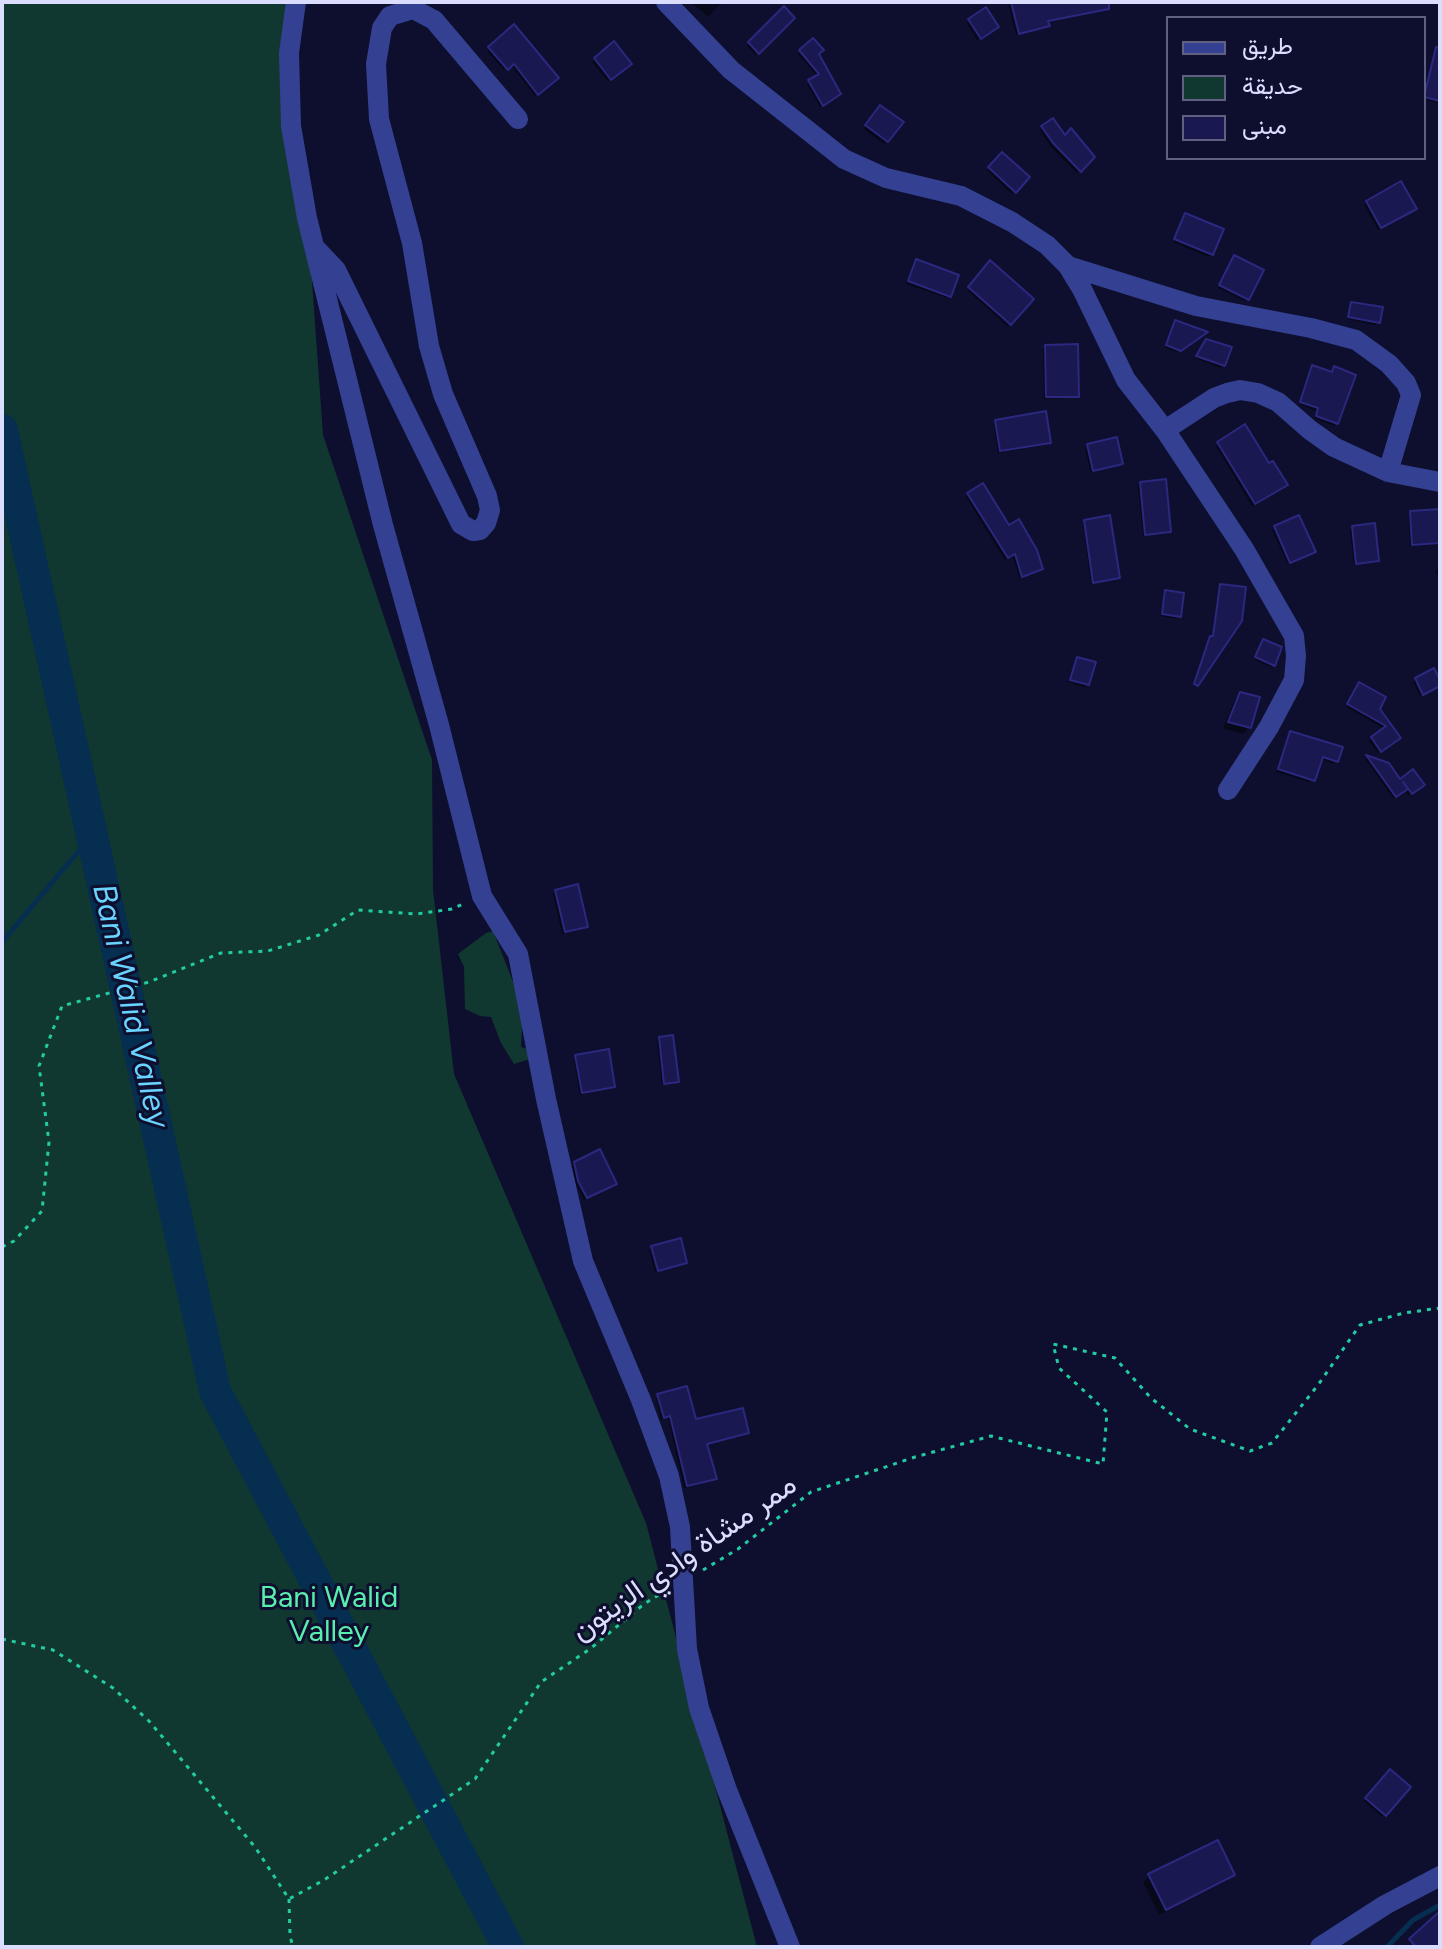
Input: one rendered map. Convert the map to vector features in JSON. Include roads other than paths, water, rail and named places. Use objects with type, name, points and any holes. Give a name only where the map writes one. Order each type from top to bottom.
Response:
[{"type":"street","points":[[296,2],[289,53],[291,126],[314,247],[383,525],[439,725],[482,896],[518,954],[546,1099],[583,1261],[669,1476],[680,1527],[687,1649],[699,1708],[727,1790],[790,1947]]},
{"type":"street","points":[[666,2],[731,70],[844,159],[886,178],[961,196],[1012,222],[1047,245],[1068,266],[1126,380],[1165,430],[1244,549],[1294,636],[1294,680],[1269,727],[1228,790]]},
{"type":"street","points":[[314,247],[336,270],[461,524],[473,531],[480,530],[490,510],[487,496],[439,382],[429,346],[412,243],[379,119],[376,64],[382,28],[390,16],[413,9],[434,20],[518,119]]},
{"type":"street","points":[[1068,266],[1196,306],[1356,340],[1389,364],[1406,383],[1411,395],[1388,472]]},
{"type":"street","points":[[1165,430],[1227,393],[1240,390],[1258,393],[1278,402],[1334,447],[1388,472],[1440,482]]},
{"type":"street","points":[[1320,1947],[1396,1899],[1440,1876]]},
{"type":"waterway","name":"Bani Walid Valley","points":[[2,430],[215,1391],[508,1947]]},
{"type":"waterway","points":[[2,942],[92,835]]},
{"type":"waterway","points":[[1387,1947],[1413,1920],[1440,1905]]}]
